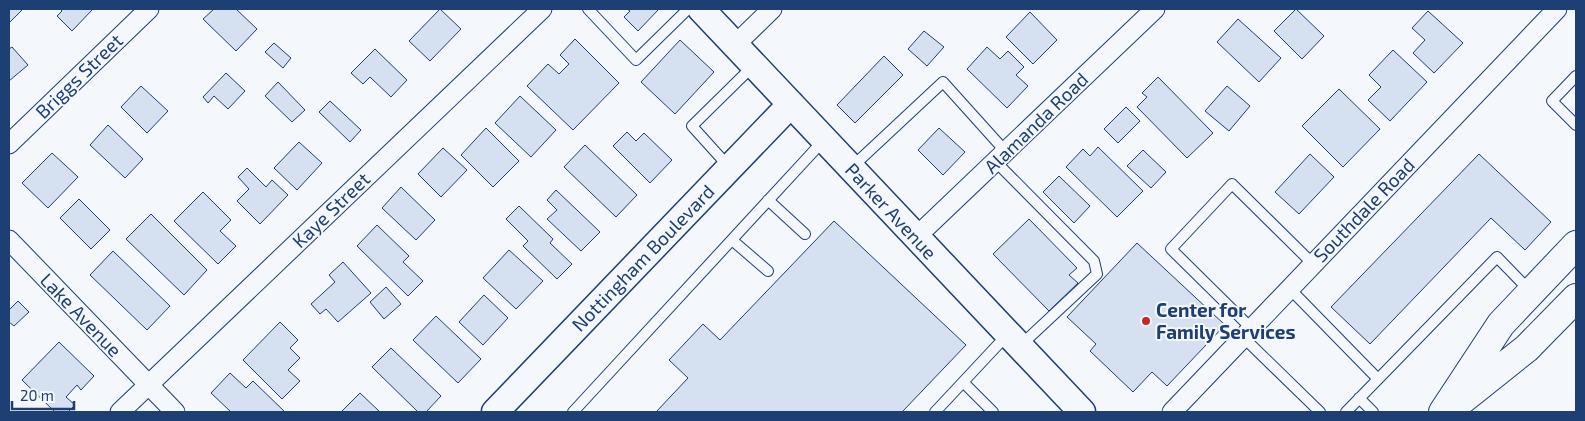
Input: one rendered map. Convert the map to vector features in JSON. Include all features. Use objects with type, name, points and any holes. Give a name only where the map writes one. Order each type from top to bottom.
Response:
[{"type":"main road","points":[[1443,412],[1501,324],[1576,245]]},
{"type":"main road","points":[[1448,412],[1527,348],[1576,298]]},
{"type":"street","name":"Briggs Street","points":[[9,144],[150,9]]},
{"type":"street","name":"Kaye Street","points":[[120,412],[542,9]]},
{"type":"street","name":"Parker Avenue","points":[[701,9],[1082,412]]},
{"type":"street","points":[[735,45],[772,9]]},
{"type":"street","name":"Alamanda Road","points":[[916,237],[1155,9]]},
{"type":"street","name":"Southdale Road","points":[[1172,412],[1557,9]]},
{"type":"street","name":"Nottingham Boulevard","points":[[495,412],[791,104]]},
{"type":"street","name":"Lake Avenue","points":[[9,240],[175,412]]},
{"type":"lane","points":[[588,9],[636,60],[688,9]]},
{"type":"lane","points":[[730,168],[692,126],[754,65]]},
{"type":"lane","points":[[1576,76],[1552,101],[1576,125]]},
{"type":"lane","points":[[851,168],[943,82],[1001,157],[1094,261],[1097,274],[963,382],[935,412]]},
{"type":"lane","points":[[574,412],[824,140]]},
{"type":"lane","points":[[1313,264],[1232,184],[1171,249],[1320,412]]},
{"type":"lane","points":[[768,200],[805,234]]},
{"type":"lane","points":[[732,240],[768,271]]},
{"type":"lane","points":[[1346,412],[1497,257],[1531,292]]},
{"type":"lane","points":[[1290,289],[1378,379]]},
{"type":"lane","points":[[963,382],[992,412]]},
{"type":"lane","points":[[1359,398],[1373,412]]},
{"type":"building","points":[[9,9],[23,9],[9,23]]},
{"type":"building","points":[[60,9],[93,9],[72,31],[57,16],[62,11]]},
{"type":"building","points":[[214,9],[236,9],[257,29],[236,51],[203,19]]},
{"type":"building","points":[[440,9],[461,29],[430,61],[409,41]]},
{"type":"building","points":[[627,9],[659,9],[638,31],[624,17],[630,11]]},
{"type":"building","points":[[1296,9],[1324,36],[1302,59],[1274,31]]},
{"type":"building","points":[[1428,11],[1463,43],[1434,73],[1413,53],[1425,40],[1412,28]]},
{"type":"building","points":[[1030,12],[1057,40],[1033,64],[1006,37]]},
{"type":"building","points":[[1238,19],[1281,58],[1259,82],[1217,42]]},
{"type":"building","points":[[924,31],[944,47],[927,66],[908,49]]},
{"type":"building","points":[[575,39],[619,83],[573,130],[527,86],[548,64],[559,74],[569,64],[560,55]]},
{"type":"building","points":[[680,40],[714,72],[675,114],[641,82]]},
{"type":"building","points":[[274,43],[291,58],[283,68],[265,52]]},
{"type":"building","points":[[12,47],[28,65],[9,81],[9,49]]},
{"type":"building","points":[[987,47],[1000,59],[1008,51],[1024,67],[1016,75],[1028,86],[1007,108],[967,69]]},
{"type":"building","points":[[375,49],[407,80],[391,97],[370,77],[363,84],[351,73]]},
{"type":"building","points":[[1393,50],[1427,82],[1390,121],[1368,100],[1381,87],[1369,75]]},
{"type":"building","points":[[884,56],[903,75],[855,123],[837,105]]},
{"type":"building","points":[[226,73],[245,91],[228,109],[214,96],[208,103],[203,97]]},
{"type":"building","points":[[1158,77],[1213,133],[1187,158],[1137,107],[1147,97],[1142,93]]},
{"type":"building","points":[[278,82],[305,110],[292,122],[265,96]]},
{"type":"building","points":[[141,86],[168,111],[147,133],[121,107]]},
{"type":"building","points":[[1227,86],[1250,106],[1229,131],[1205,111]]},
{"type":"building","points":[[1339,89],[1380,129],[1343,167],[1302,126]]},
{"type":"building","points":[[520,96],[556,130],[531,157],[495,123]]},
{"type":"building","points":[[330,101],[361,130],[350,142],[319,112]]},
{"type":"building","points":[[1126,107],[1140,121],[1118,143],[1104,129]]},
{"type":"building","points":[[108,125],[143,159],[125,178],[90,145]]},
{"type":"building","points":[[486,128],[519,161],[493,187],[461,155]]},
{"type":"building","points":[[939,128],[965,152],[943,175],[918,150]]},
{"type":"building","points":[[627,132],[636,141],[644,133],[672,160],[650,183],[613,146]]},
{"type":"building","points":[[299,142],[322,163],[297,190],[274,168]]},
{"type":"building","points":[[585,145],[637,195],[616,217],[564,167]]},
{"type":"building","points":[[1098,147],[1143,191],[1117,217],[1066,167],[1083,149],[1090,156]]},
{"type":"building","points":[[443,148],[467,170],[441,197],[418,174]]},
{"type":"building","points":[[1143,150],[1166,172],[1151,188],[1127,166]]},
{"type":"building","points":[[52,153],[78,177],[48,208],[22,183]]},
{"type":"building","points":[[1310,154],[1334,177],[1299,214],[1275,192]]},
{"type":"building","points":[[1479,154],[1551,222],[1525,250],[1491,218],[1370,344],[1331,307]]},
{"type":"building","points":[[247,168],[266,187],[272,180],[288,195],[260,224],[237,201],[249,189],[238,177]]},
{"type":"building","points":[[1059,176],[1090,206],[1074,223],[1043,192]]},
{"type":"building","points":[[401,187],[435,220],[416,240],[382,208]]},
{"type":"building","points":[[556,190],[600,232],[581,251],[547,219],[557,210],[547,200]]},
{"type":"building","points":[[203,192],[231,220],[220,231],[236,246],[218,264],[174,221]]},
{"type":"building","points":[[79,199],[110,230],[91,249],[60,218]]},
{"type":"building","points":[[519,206],[553,239],[550,243],[572,264],[557,279],[523,246],[528,241],[506,219]]},
{"type":"building","points":[[151,214],[207,270],[184,295],[126,239]]},
{"type":"building","points":[[1029,219],[1077,268],[1069,275],[1078,283],[1049,311],[993,254]]},
{"type":"building","points":[[834,221],[966,345],[902,412],[656,412],[688,378],[669,360],[703,324],[720,340]]},
{"type":"building","points":[[377,225],[409,256],[403,262],[423,281],[408,296],[357,246]]},
{"type":"building","name":"Center for Family Services","points":[[1137,243],[1225,325],[1167,386],[1152,372],[1133,392],[1090,351],[1096,344],[1067,317]]},
{"type":"building","points":[[509,250],[543,281],[516,309],[483,278]]},
{"type":"building","points":[[113,251],[170,306],[147,330],[90,275]]},
{"type":"building","points":[[343,262],[371,293],[338,322],[326,309],[320,314],[311,304],[335,282],[329,275]]},
{"type":"building","points":[[386,287],[401,304],[384,319],[370,302]]},
{"type":"building","points":[[484,295],[508,318],[483,345],[459,322]]},
{"type":"building","points":[[18,301],[29,312],[14,326],[9,322],[9,310]]},
{"type":"building","points":[[436,316],[481,359],[458,383],[413,340]]},
{"type":"building","points":[[280,322],[298,340],[290,348],[300,358],[288,370],[300,381],[282,399],[243,360]]},
{"type":"building","points":[[59,342],[94,376],[81,390],[77,385],[66,397],[75,405],[68,412],[55,412],[22,380]]},
{"type":"building","points":[[391,348],[441,396],[426,412],[418,412],[372,367]]},
{"type":"building","points":[[230,373],[246,388],[253,381],[285,412],[231,412],[211,393]]},
{"type":"building","points":[[360,393],[380,412],[341,412]]},
{"type":"place","name":"Center for Family Services","points":[[1146,321]]}]
